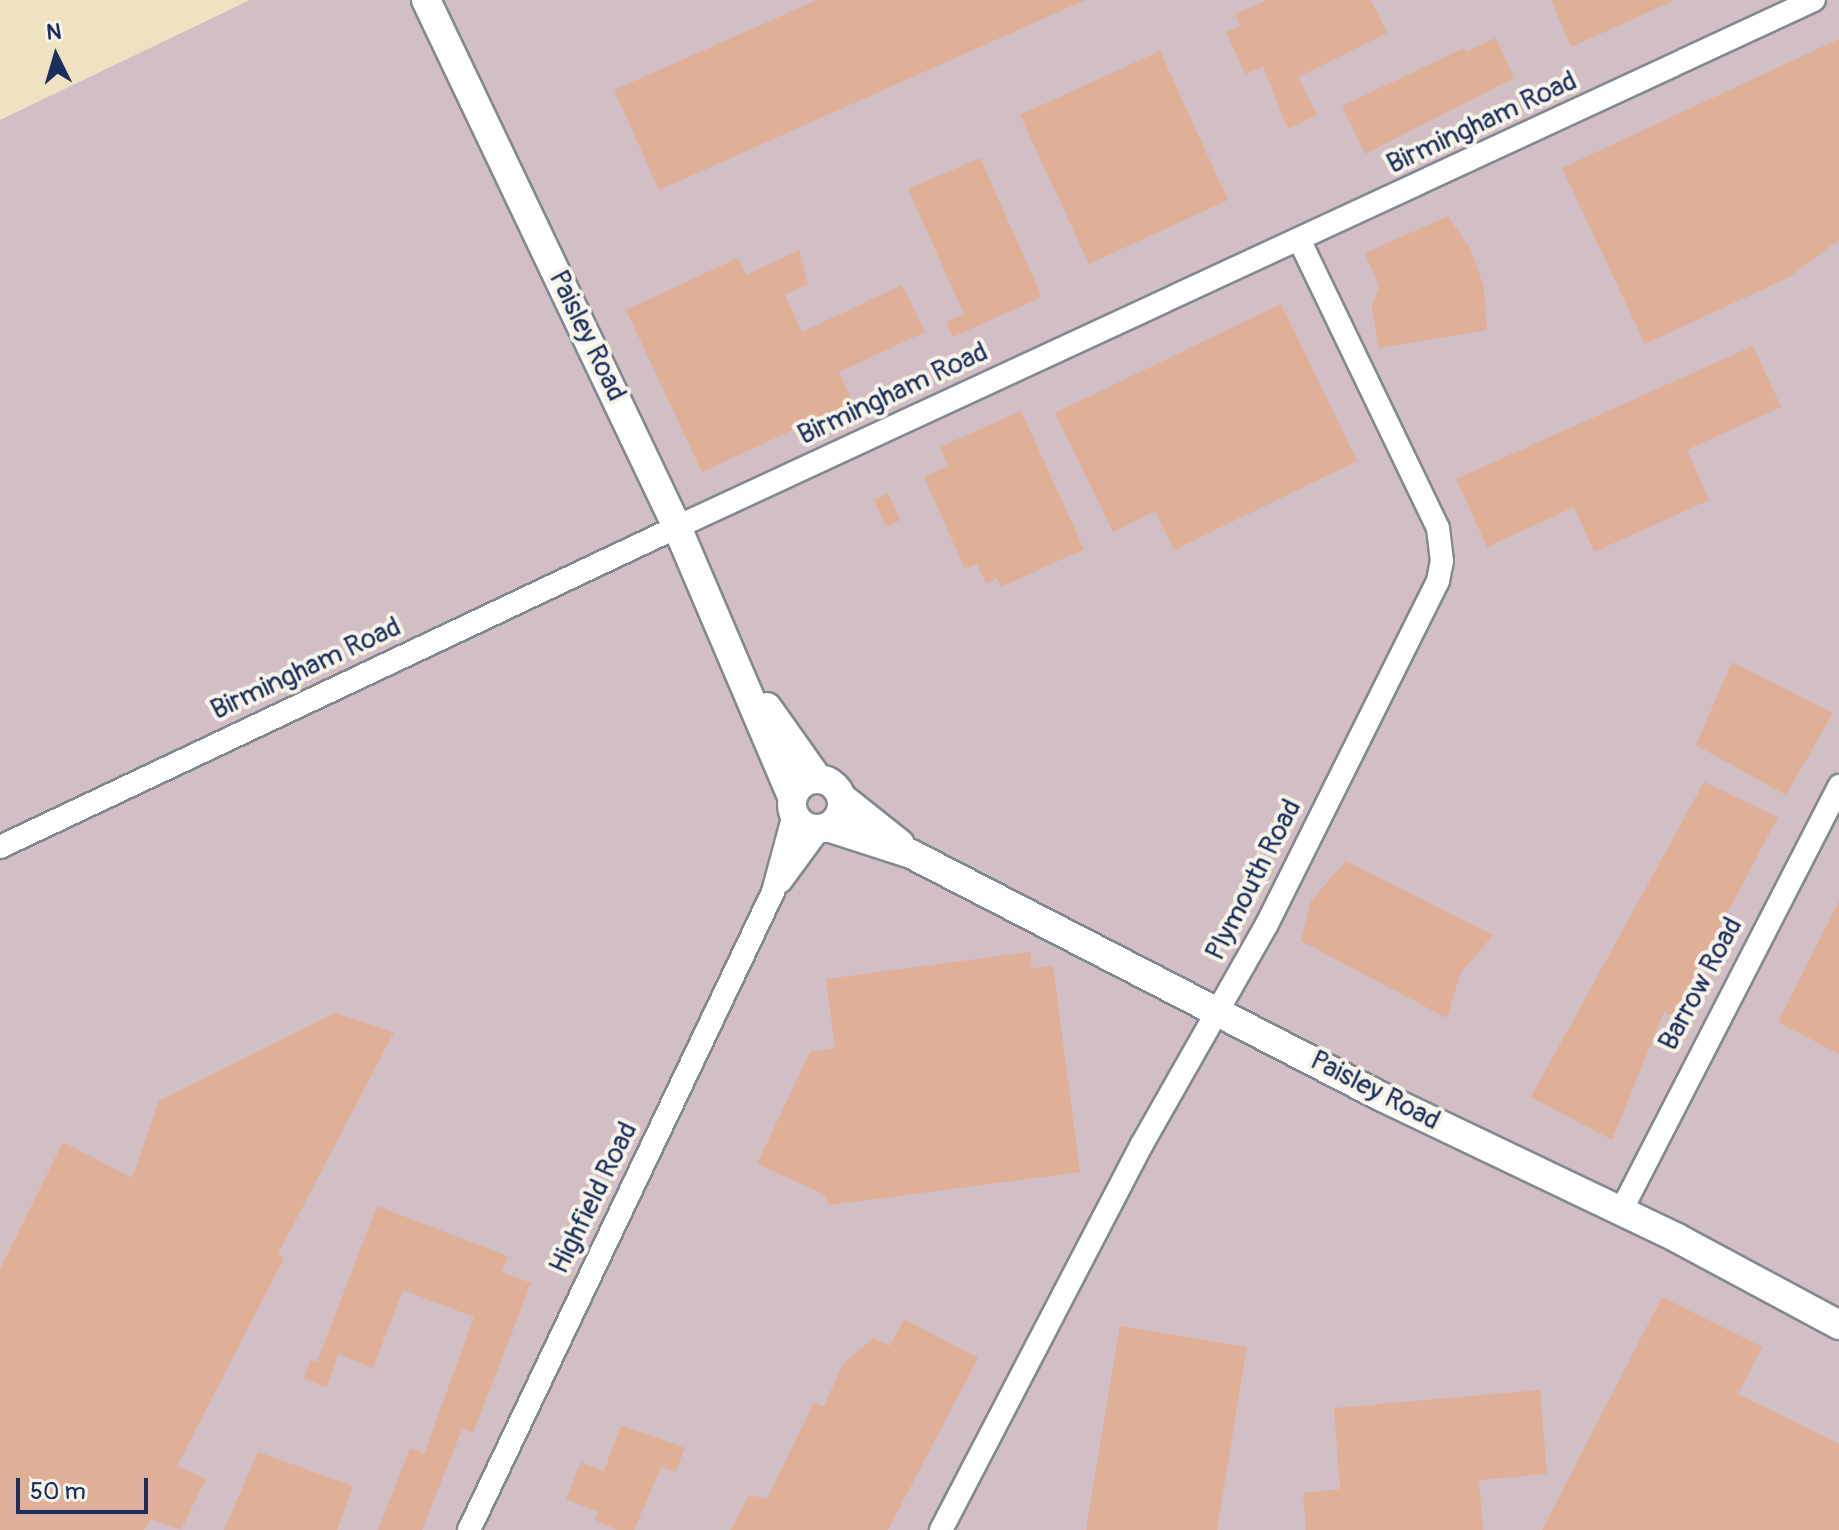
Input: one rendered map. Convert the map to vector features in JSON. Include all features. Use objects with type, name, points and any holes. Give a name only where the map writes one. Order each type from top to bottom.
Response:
[{"type":"main road","name":"Paisley Road","points":[[426,0],[677,527],[743,674],[793,806]]},
{"type":"main road","name":"Paisley Road","points":[[743,674],[818,779]]},
{"type":"main road","points":[[818,779],[830,782],[841,797],[838,818],[823,828],[804,826],[793,806],[802,783],[818,779]]},
{"type":"main road","name":"Paisley Road","points":[[841,797],[911,854]]},
{"type":"main road","name":"Paisley Road","points":[[823,828],[911,854],[1221,1010],[1382,1097],[1621,1211],[1839,1325]]},
{"type":"street","name":"Birmingham Road","points":[[0,847],[677,527],[1300,241],[1814,0]]},
{"type":"street","name":"Plymouth Road","points":[[941,1530],[1135,1156],[1221,1010],[1430,597],[1442,561],[1438,528],[1300,241]]},
{"type":"street","name":"Barrow Road","points":[[1621,1211],[1704,1040],[1839,786]]},
{"type":"street","name":"Highfield Road","points":[[469,1530],[773,892],[793,806]]},
{"type":"street","name":"Highfield Road","points":[[773,892],[823,828]]},
{"type":"shaded area","points":[[250,0],[1839,0],[1839,1530],[0,1530],[0,120]]},
{"type":"building","points":[[817,0],[1085,0],[659,190],[614,90]]},
{"type":"building","points":[[1267,0],[1371,0],[1387,33],[1298,77],[1317,115],[1288,129],[1263,67],[1245,74],[1226,32],[1240,26],[1235,14]]},
{"type":"building","points":[[1551,0],[1675,0],[1571,47]]},
{"type":"building","points":[[1496,38],[1514,78],[1365,154],[1342,106],[1464,48],[1466,52]]},
{"type":"building","points":[[1839,39],[1839,240],[1789,277],[1645,344],[1562,168]]},
{"type":"building","points":[[1160,51],[1228,200],[1089,264],[1020,115]]},
{"type":"building","points":[[980,158],[1042,297],[953,337],[946,322],[964,314],[908,189]]},
{"type":"building","points":[[1448,216],[1471,250],[1484,287],[1487,330],[1378,348],[1372,306],[1379,286],[1365,253]]},
{"type":"building","points":[[799,250],[808,284],[785,295],[802,332],[902,285],[925,332],[839,372],[853,402],[702,472],[626,310],[738,258],[746,275]]},
{"type":"building","points":[[1281,304],[1357,461],[1174,550],[1155,511],[1113,532],[1055,413]]},
{"type":"building","points":[[1753,346],[1781,407],[1687,450],[1709,500],[1594,552],[1574,507],[1487,547],[1456,479]]},
{"type":"building","points":[[1021,411],[1084,549],[1001,587],[997,578],[986,584],[977,564],[965,569],[924,477],[948,466],[940,447]]},
{"type":"building","points":[[888,493],[900,520],[886,527],[874,500]]},
{"type":"building","points":[[1732,662],[1833,713],[1786,795],[1696,745]]},
{"type":"building","points":[[1704,782],[1778,817],[1673,1016],[1664,1012],[1612,1140],[1531,1097]]},
{"type":"building","points":[[1346,861],[1493,935],[1460,974],[1447,1018],[1301,941],[1311,901]]},
{"type":"building","points":[[1839,901],[1839,1054],[1778,1022]]},
{"type":"building","points":[[1030,952],[1032,968],[1053,966],[1080,1172],[830,1205],[823,1194],[757,1164],[810,1052],[835,1048],[826,979]]},
{"type":"building","points":[[335,1013],[394,1032],[278,1254],[284,1258],[177,1466],[206,1479],[181,1530],[150,1519],[144,1530],[0,1530],[0,1269],[63,1142],[132,1178],[159,1101]]},
{"type":"building","points":[[377,1206],[508,1256],[502,1272],[531,1283],[473,1433],[462,1429],[422,1530],[378,1530],[410,1448],[424,1454],[474,1317],[403,1290],[373,1368],[338,1354],[327,1387],[304,1379],[310,1360],[317,1362]]},
{"type":"building","points":[[1662,1297],[1762,1347],[1738,1394],[1839,1444],[1839,1530],[1542,1530]]},
{"type":"building","points":[[904,1319],[978,1358],[888,1530],[731,1530],[749,1495],[767,1499],[814,1402],[823,1407],[844,1363],[874,1338],[890,1346]]},
{"type":"building","points":[[1120,1326],[1247,1347],[1217,1530],[1086,1530]]},
{"type":"building","points":[[1540,1390],[1547,1474],[1479,1480],[1483,1530],[1306,1530],[1303,1493],[1340,1489],[1334,1408]]},
{"type":"building","points":[[621,1425],[685,1448],[675,1472],[661,1467],[634,1530],[617,1530],[595,1520],[598,1512],[566,1499],[581,1462],[604,1471]]},
{"type":"building","points":[[258,1452],[353,1486],[337,1530],[224,1530]]}]
